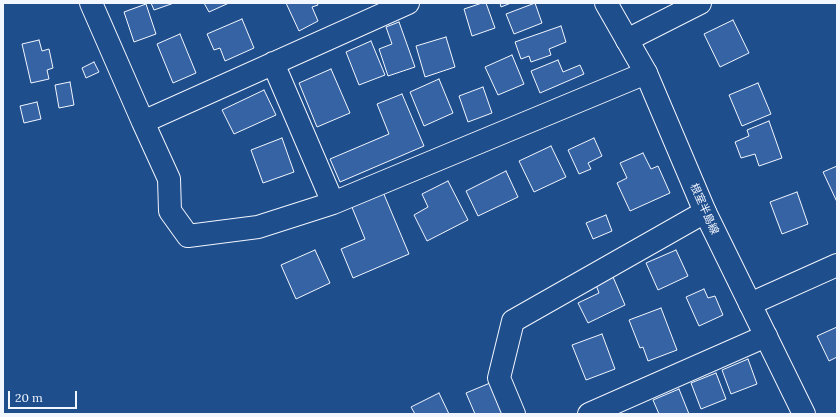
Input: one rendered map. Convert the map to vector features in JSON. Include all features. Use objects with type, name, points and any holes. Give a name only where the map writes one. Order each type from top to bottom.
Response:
[{"type":"street","points":[[91,3],[169,179],[170,211],[188,236],[258,227],[333,203],[646,73]]},
{"type":"street","points":[[143,122],[408,3]]},
{"type":"street","name":"根室半島線","points":[[606,3],[646,73],[705,212],[804,414]]},
{"type":"street","points":[[627,40],[700,3]]},
{"type":"street","points":[[274,63],[333,203]]},
{"type":"street","points":[[514,414],[499,378],[513,321],[705,212]]},
{"type":"street","points":[[750,304],[837,265]]},
{"type":"street","points":[[588,414],[766,336]]},
{"type":"building","points":[[151,3],[174,3],[154,10]]},
{"type":"building","points":[[204,3],[229,3],[209,12]]},
{"type":"building","points":[[286,3],[317,3],[318,5],[312,7],[318,21],[299,31]]},
{"type":"building","points":[[486,3],[495,28],[472,36],[464,9]]},
{"type":"building","points":[[500,3],[511,3],[501,7]]},
{"type":"building","points":[[535,3],[542,23],[514,34],[506,14]]},
{"type":"building","points":[[146,4],[156,34],[134,42],[124,12]]},
{"type":"building","points":[[242,19],[254,48],[225,61],[220,48],[214,50],[207,34]]},
{"type":"building","points":[[733,20],[749,53],[720,67],[704,34]]},
{"type":"building","points":[[399,22],[415,67],[388,76],[379,49],[392,44],[386,27]]},
{"type":"building","points":[[561,26],[566,42],[549,49],[551,55],[531,62],[529,56],[521,59],[515,42]]},
{"type":"building","points":[[180,34],[196,73],[173,83],[157,44]]},
{"type":"building","points":[[446,37],[455,67],[425,77],[416,46]]},
{"type":"building","points":[[39,40],[42,51],[49,49],[53,68],[47,70],[49,79],[31,83],[22,44]]},
{"type":"building","points":[[371,41],[385,75],[359,85],[346,52]]},
{"type":"building","points":[[512,55],[524,84],[498,95],[485,67]]},
{"type":"building","points":[[558,60],[563,72],[580,65],[584,74],[540,93],[531,71]]},
{"type":"building","points":[[94,62],[99,72],[86,78],[82,68]]},
{"type":"building","points":[[331,69],[350,113],[317,127],[299,83]]},
{"type":"building","points":[[439,79],[453,113],[424,126],[410,92]]},
{"type":"building","points":[[70,82],[74,105],[59,108],[55,85]]},
{"type":"building","points":[[758,83],[771,114],[742,126],[729,95]]},
{"type":"building","points":[[483,87],[492,113],[468,122],[459,96]]},
{"type":"building","points":[[264,90],[276,115],[234,134],[222,110]]},
{"type":"building","points":[[402,94],[424,146],[340,182],[330,159],[389,134],[377,104]]},
{"type":"building","points":[[37,102],[41,119],[24,123],[20,106]]},
{"type":"building","points":[[769,121],[782,158],[759,166],[755,154],[741,158],[735,142],[749,136],[747,130]]},
{"type":"building","points":[[282,138],[294,172],[263,183],[251,150]]},
{"type":"building","points":[[594,138],[602,156],[588,163],[591,169],[579,174],[568,150]]},
{"type":"building","points":[[551,146],[566,177],[534,192],[519,161]]},
{"type":"building","points":[[643,153],[651,169],[658,166],[670,193],[630,211],[617,183],[627,178],[620,163]]},
{"type":"building","points":[[837,166],[837,202],[823,172]]},
{"type":"building","points":[[506,171],[518,197],[478,216],[466,191]]},
{"type":"building","points":[[448,181],[468,220],[427,241],[414,215],[428,207],[422,194]]},
{"type":"building","points":[[383,192],[409,254],[353,278],[341,249],[365,239],[351,205]]},
{"type":"building","points":[[797,192],[808,224],[782,234],[770,202]]},
{"type":"building","points":[[606,215],[612,231],[593,239],[586,223]]},
{"type":"building","points":[[315,250],[330,283],[296,299],[281,265]]},
{"type":"building","points":[[676,250],[688,276],[658,290],[646,263]]},
{"type":"building","points":[[613,277],[625,305],[588,323],[578,303],[599,293],[596,285]]},
{"type":"building","points":[[704,289],[708,298],[715,296],[723,315],[699,326],[686,297]]},
{"type":"building","points":[[661,308],[677,350],[648,361],[643,347],[640,348],[629,320]]},
{"type":"building","points":[[837,327],[837,357],[829,361],[817,336]]},
{"type":"building","points":[[602,334],[615,369],[586,380],[572,345]]},
{"type":"building","points":[[748,359],[757,384],[731,394],[722,370]]},
{"type":"building","points":[[716,373],[726,399],[701,409],[691,383]]},
{"type":"building","points":[[490,383],[503,414],[475,414],[466,393]]},
{"type":"building","points":[[679,389],[689,414],[659,414],[653,400]]},
{"type":"building","points":[[439,393],[449,414],[415,414],[411,407]]}]
